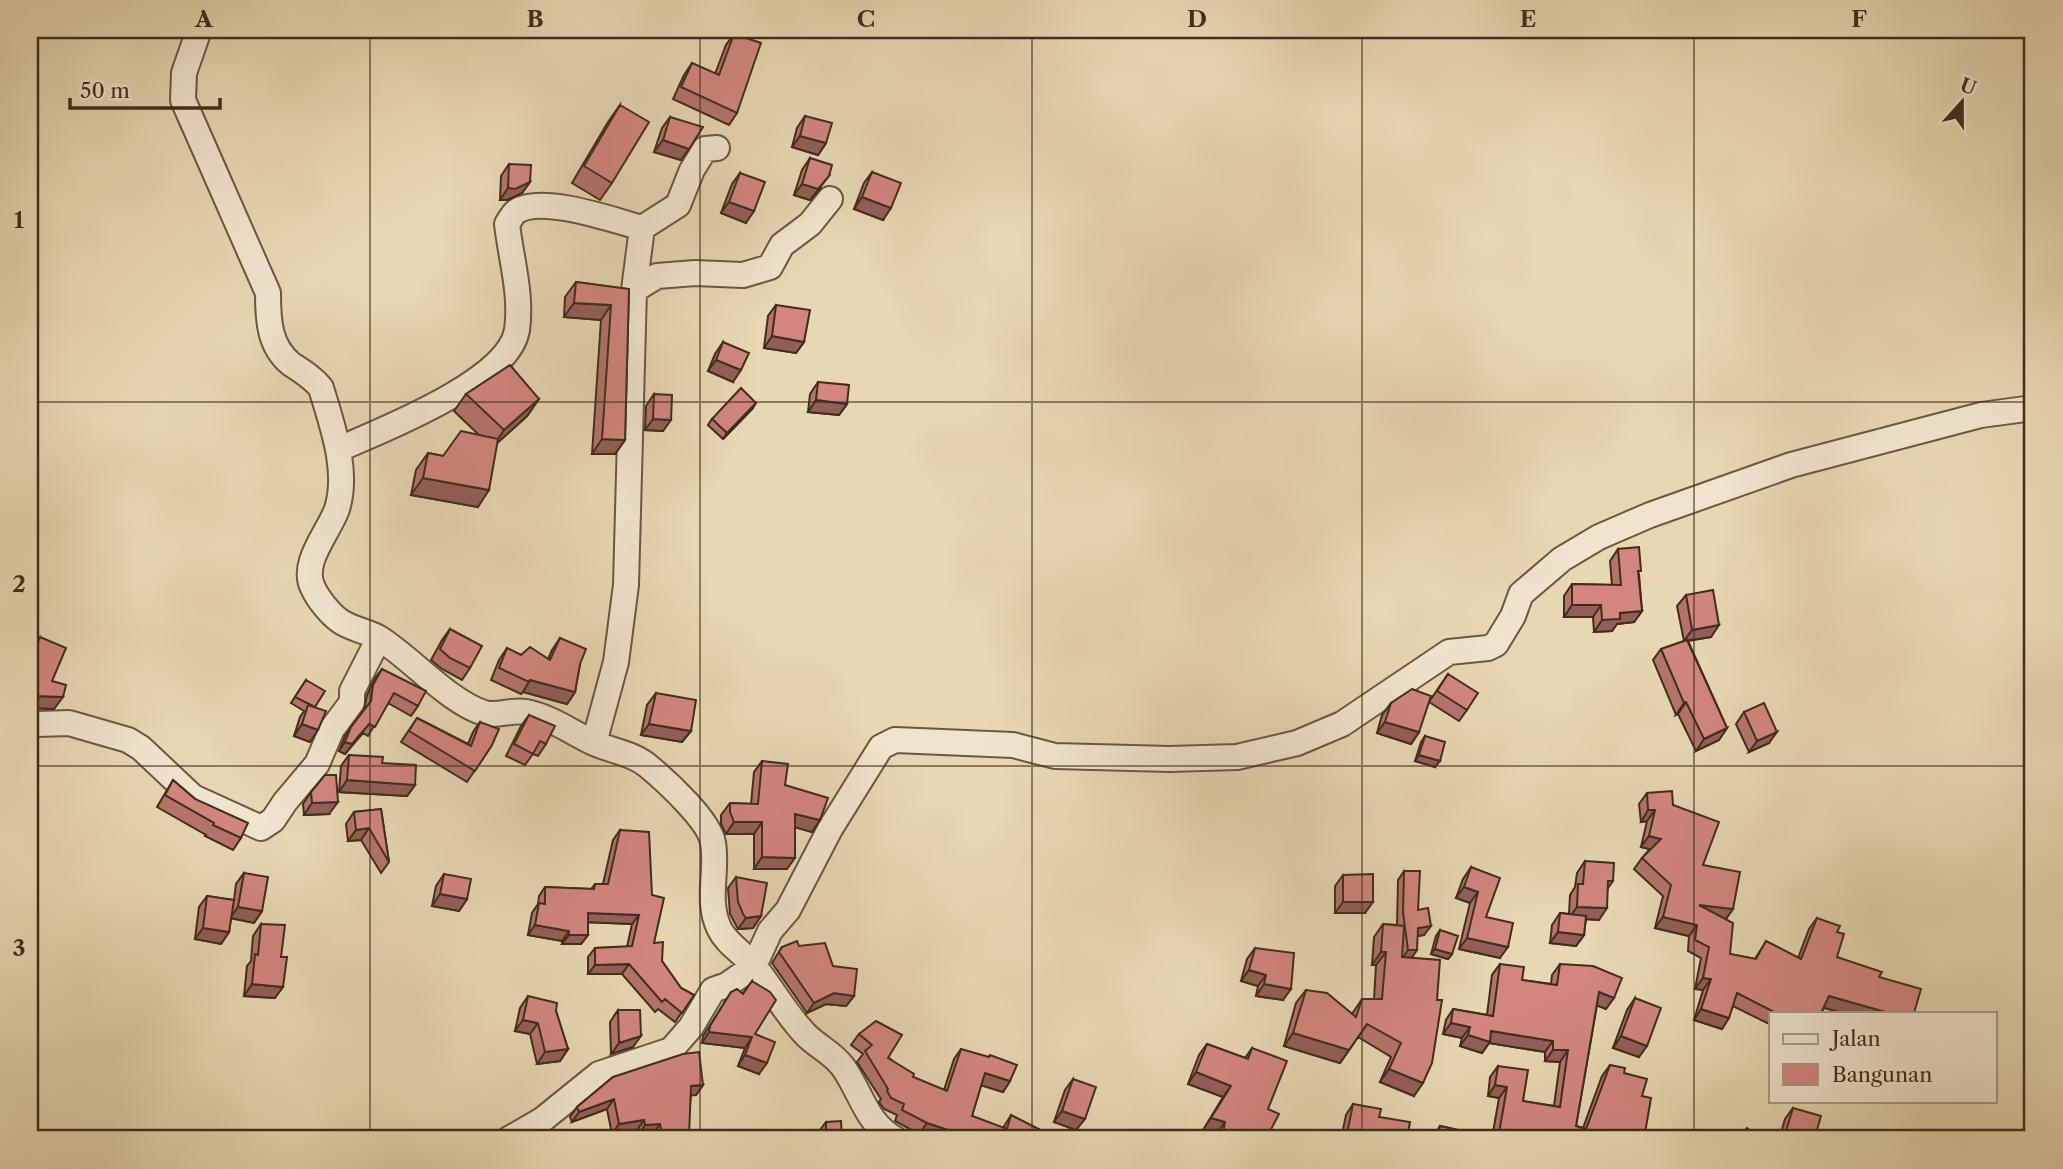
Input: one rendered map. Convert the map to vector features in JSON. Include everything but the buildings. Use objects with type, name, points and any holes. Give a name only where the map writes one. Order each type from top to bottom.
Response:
[{"type":"street","points":[[199,30],[184,73],[183,100],[268,293],[268,319],[276,349],[321,388],[339,449],[337,508],[310,569],[311,586],[340,622],[379,638],[470,707],[495,715],[522,711],[537,715],[565,726],[594,743],[628,754],[647,765],[679,796],[710,833],[714,844],[713,901],[719,928],[731,945],[754,966],[785,1013],[844,1068],[873,1121],[895,1139]]},
{"type":"street","points":[[339,449],[465,389],[502,359],[517,333],[519,293],[507,224],[516,211],[534,206],[569,208],[642,228],[678,205],[692,170],[705,149],[717,148]]},
{"type":"street","points":[[635,290],[657,276],[743,275],[770,267],[782,245],[810,224],[830,199]]},
{"type":"street","points":[[594,743],[616,662],[626,585],[635,290],[642,228]]},
{"type":"street","points":[[509,1139],[542,1119],[599,1074],[671,1050],[691,1027],[713,990],[727,985],[754,966],[770,931],[788,909],[830,829],[881,747],[887,742],[991,743],[1013,745],[1055,756],[1170,759],[1237,757],[1297,743],[1342,724],[1449,652],[1488,648],[1496,644],[1513,616],[1521,594],[1562,559],[1599,537],[1650,515],[1791,465],[1981,415],[2033,408]]},
{"type":"street","points":[[30,722],[69,723],[128,740],[155,760],[193,797],[261,828],[274,820],[285,802],[317,764],[332,729],[352,702],[352,691],[379,638]]}]
